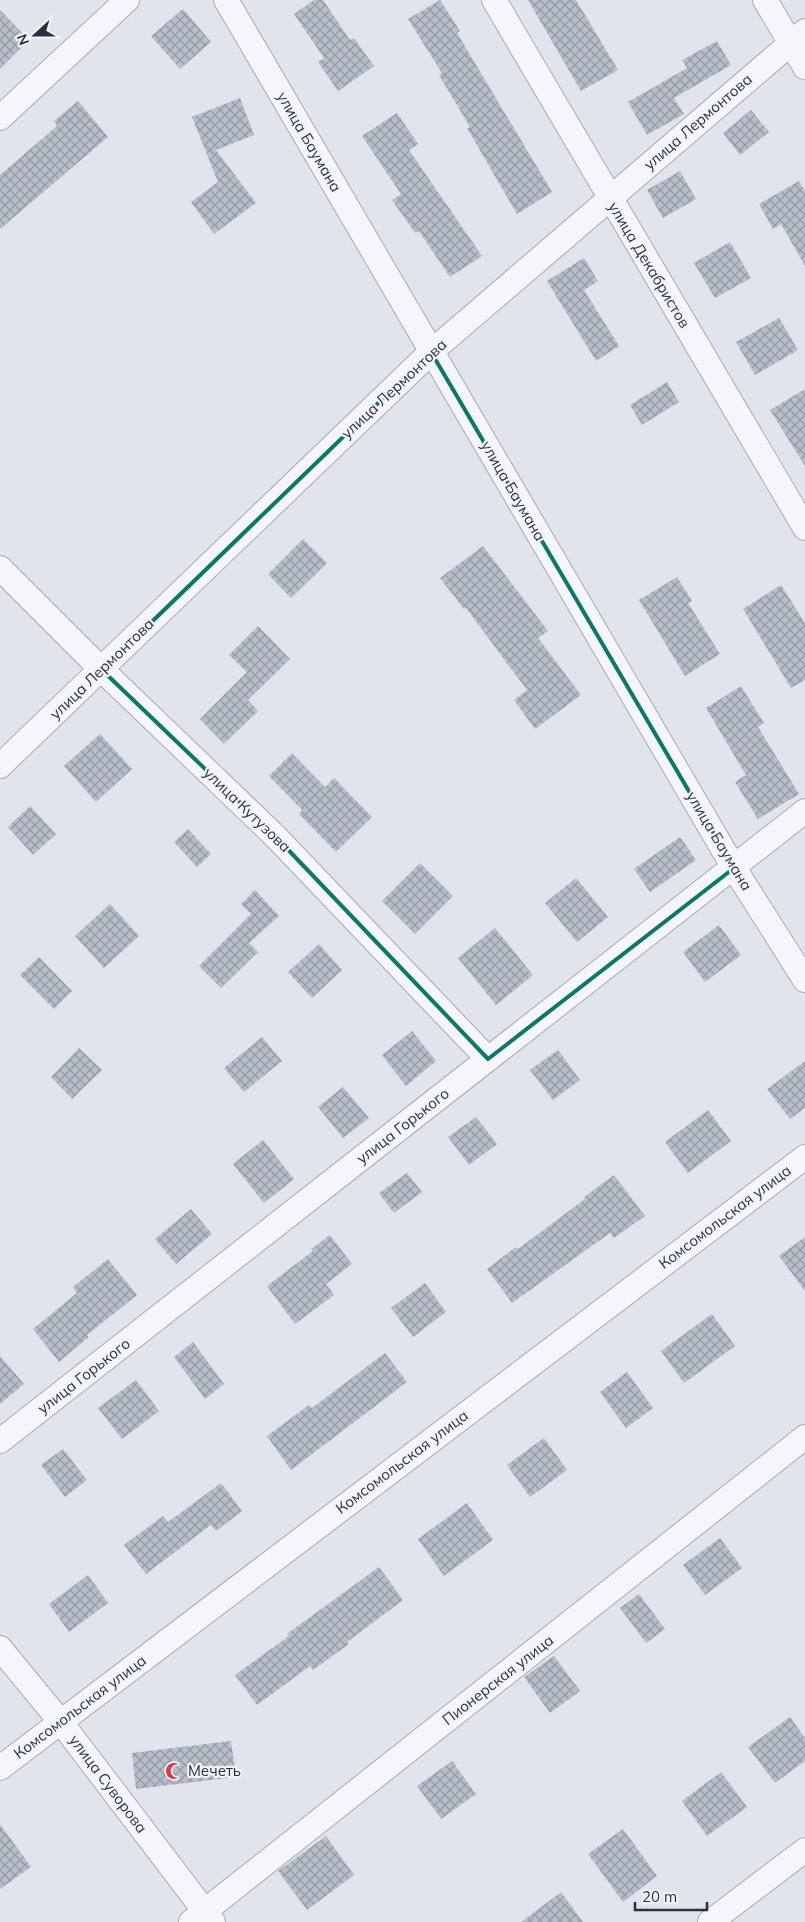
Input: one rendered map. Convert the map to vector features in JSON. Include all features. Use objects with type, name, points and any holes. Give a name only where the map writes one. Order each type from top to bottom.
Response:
[{"type":"street","points":[[0,118],[127,0]]},
{"type":"street","name":"улица Баумана","points":[[226,0],[734,868],[805,980]]},
{"type":"street","name":"улица Декабристов","points":[[494,0],[805,528]]},
{"type":"street","points":[[765,0],[797,37],[805,67]]},
{"type":"street","name":"улица Лермонтова","points":[[0,766],[431,352],[797,37]]},
{"type":"street","name":"улица Кутузова","points":[[0,568],[102,670],[275,836],[488,1059]]},
{"type":"street","name":"улица Горького","points":[[0,1442],[805,811]]},
{"type":"street","name":"Комсомольская улица","points":[[0,1768],[805,1157]]},
{"type":"street","name":"Пионерская улица","points":[[203,1919],[805,1437]]},
{"type":"street","name":"улица Суворова","points":[[0,1648],[60,1722],[203,1919]]},
{"type":"street","points":[[710,1922],[805,1850]]},
{"type":"highlighted area","points":[[431,352],[734,868],[488,1059],[275,836],[102,670]]},
{"type":"building","points":[[314,0],[323,0],[350,40],[354,38],[374,66],[338,91],[318,62],[324,58],[294,14]]},
{"type":"building","points":[[440,0],[460,31],[457,33],[552,192],[517,214],[467,128],[470,127],[439,75],[442,73],[408,19]]},
{"type":"building","points":[[528,0],[576,0],[618,70],[581,91]]},
{"type":"building","points":[[183,9],[211,42],[180,69],[151,36]]},
{"type":"building","points":[[0,10],[29,40],[0,69]]},
{"type":"building","points":[[717,41],[731,65],[674,98],[684,114],[647,135],[628,102],[687,68],[682,60]]},
{"type":"building","points":[[240,98],[254,135],[216,150],[256,203],[214,234],[191,202],[218,182],[192,117]]},
{"type":"building","points":[[78,101],[108,137],[0,229],[0,175],[57,126],[54,121]]},
{"type":"building","points":[[751,110],[769,132],[740,155],[723,133]]},
{"type":"building","points":[[397,113],[418,144],[409,150],[482,256],[450,277],[419,231],[415,233],[392,200],[401,194],[362,136]]},
{"type":"building","points":[[680,171],[696,199],[663,218],[647,190]]},
{"type":"building","points":[[799,181],[805,191],[805,266],[781,224],[773,229],[759,204]]},
{"type":"building","points":[[730,242],[751,278],[715,298],[694,263]]},
{"type":"building","points":[[584,258],[598,281],[584,290],[619,346],[596,361],[547,281]]},
{"type":"building","points":[[779,318],[798,350],[755,375],[736,342]]},
{"type":"building","points":[[667,382],[679,402],[642,425],[630,405]]},
{"type":"building","points":[[805,389],[805,466],[770,410]]},
{"type":"building","points":[[303,539],[327,563],[291,598],[268,574]]},
{"type":"building","points":[[483,546],[548,631],[538,638],[581,695],[535,729],[514,700],[527,690],[466,608],[464,609],[440,578]]},
{"type":"building","points":[[677,577],[692,601],[688,603],[720,654],[685,676],[639,600]]},
{"type":"building","points":[[781,585],[805,623],[805,680],[791,688],[743,609]]},
{"type":"building","points":[[258,626],[290,659],[248,700],[258,711],[224,744],[200,719],[247,672],[229,655]]},
{"type":"building","points":[[741,686],[764,723],[758,727],[799,794],[758,819],[735,782],[746,775],[706,708]]},
{"type":"building","points":[[100,734],[132,769],[96,802],[64,766]]},
{"type":"building","points":[[292,753],[325,787],[334,778],[372,817],[336,852],[299,814],[302,810],[269,776]]},
{"type":"building","points":[[30,806],[56,834],[33,855],[8,827]]},
{"type":"building","points":[[188,829],[211,854],[197,867],[174,842]]},
{"type":"building","points":[[680,837],[696,860],[650,892],[634,869]]},
{"type":"building","points":[[420,863],[453,896],[415,934],[382,901]]},
{"type":"building","points":[[576,878],[608,917],[577,942],[545,903]]},
{"type":"building","points":[[255,890],[279,916],[249,943],[258,952],[221,988],[199,966],[251,914],[241,904]]},
{"type":"building","points":[[110,904],[139,936],[104,968],[75,936]]},
{"type":"building","points":[[719,925],[741,955],[705,982],[683,952]]},
{"type":"building","points":[[495,928],[533,975],[496,1005],[458,958]]},
{"type":"building","points":[[319,944],[342,970],[312,998],[288,972]]},
{"type":"building","points":[[39,957],[72,991],[54,1009],[20,975]]},
{"type":"building","points":[[412,1031],[436,1061],[406,1086],[382,1055]]},
{"type":"building","points":[[262,1037],[282,1061],[244,1092],[224,1068]]},
{"type":"building","points":[[79,1048],[102,1070],[72,1099],[51,1077]]},
{"type":"building","points":[[558,1050],[580,1080],[553,1100],[530,1070]]},
{"type":"building","points":[[805,1061],[805,1108],[790,1119],[767,1089]]},
{"type":"building","points":[[343,1087],[369,1118],[343,1138],[318,1107]]},
{"type":"building","points":[[708,1110],[731,1141],[688,1173],[665,1142]]},
{"type":"building","points":[[476,1117],[497,1144],[469,1165],[448,1137]]},
{"type":"building","points":[[263,1140],[294,1179],[264,1203],[233,1164]]},
{"type":"building","points":[[407,1173],[422,1192],[394,1213],[379,1193]]},
{"type":"building","points":[[614,1175],[645,1216],[614,1238],[610,1233],[512,1303],[487,1269],[516,1247],[518,1249]]},
{"type":"building","points":[[191,1209],[212,1234],[176,1264],[155,1239]]},
{"type":"building","points":[[330,1235],[352,1264],[326,1284],[334,1295],[295,1324],[267,1286],[313,1251],[311,1249]]},
{"type":"building","points":[[805,1237],[805,1291],[779,1256]]},
{"type":"building","points":[[108,1259],[137,1295],[87,1335],[89,1337],[59,1362],[33,1329],[77,1293],[73,1287]]},
{"type":"building","points":[[425,1283],[446,1312],[413,1337],[391,1308]]},
{"type":"building","points":[[712,1314],[735,1346],[684,1383],[661,1351]]},
{"type":"building","points":[[193,1342],[224,1384],[205,1399],[174,1357]]},
{"type":"building","points":[[385,1353],[407,1382],[291,1470],[267,1436],[309,1405],[312,1408]]},
{"type":"building","points":[[0,1356],[24,1384],[0,1404]]},
{"type":"building","points":[[627,1372],[653,1408],[626,1428],[600,1392]]},
{"type":"building","points":[[136,1380],[159,1411],[122,1439],[98,1408]]},
{"type":"building","points":[[544,1438],[567,1470],[530,1497],[507,1465]]},
{"type":"building","points":[[63,1449],[87,1480],[65,1497],[41,1465]]},
{"type":"building","points":[[221,1483],[242,1511],[216,1531],[211,1525],[146,1574],[124,1545],[163,1516],[168,1522]]},
{"type":"building","points":[[467,1503],[493,1540],[444,1576],[418,1539]]},
{"type":"building","points":[[720,1538],[742,1568],[705,1595],[683,1565]]},
{"type":"building","points":[[379,1567],[403,1600],[347,1642],[349,1644],[313,1670],[310,1666],[257,1705],[235,1675],[289,1636],[287,1634]]},
{"type":"building","points":[[88,1575],[108,1603],[69,1632],[49,1604]]},
{"type":"building","points":[[639,1594],[665,1629],[646,1643],[620,1608]]},
{"type":"building","points":[[554,1656],[580,1691],[550,1713],[524,1677]]},
{"type":"building","points":[[790,1717],[805,1738],[805,1761],[775,1783],[748,1747]]},
{"type":"building","points":[[231,1741],[236,1777],[136,1789],[132,1753]]},
{"type":"building","points":[[452,1761],[476,1794],[441,1819],[417,1786]]},
{"type":"building","points":[[721,1772],[747,1807],[707,1836],[682,1801]]},
{"type":"building","points":[[0,1824],[31,1867],[0,1889]]},
{"type":"building","points":[[623,1829],[657,1876],[623,1902],[588,1854]]},
{"type":"building","points":[[326,1836],[354,1875],[307,1910],[278,1871]]},
{"type":"building","points":[[561,1892],[583,1922],[521,1922]]},
{"type":"place","name":"Мечеть","points":[[174,1771]]}]
